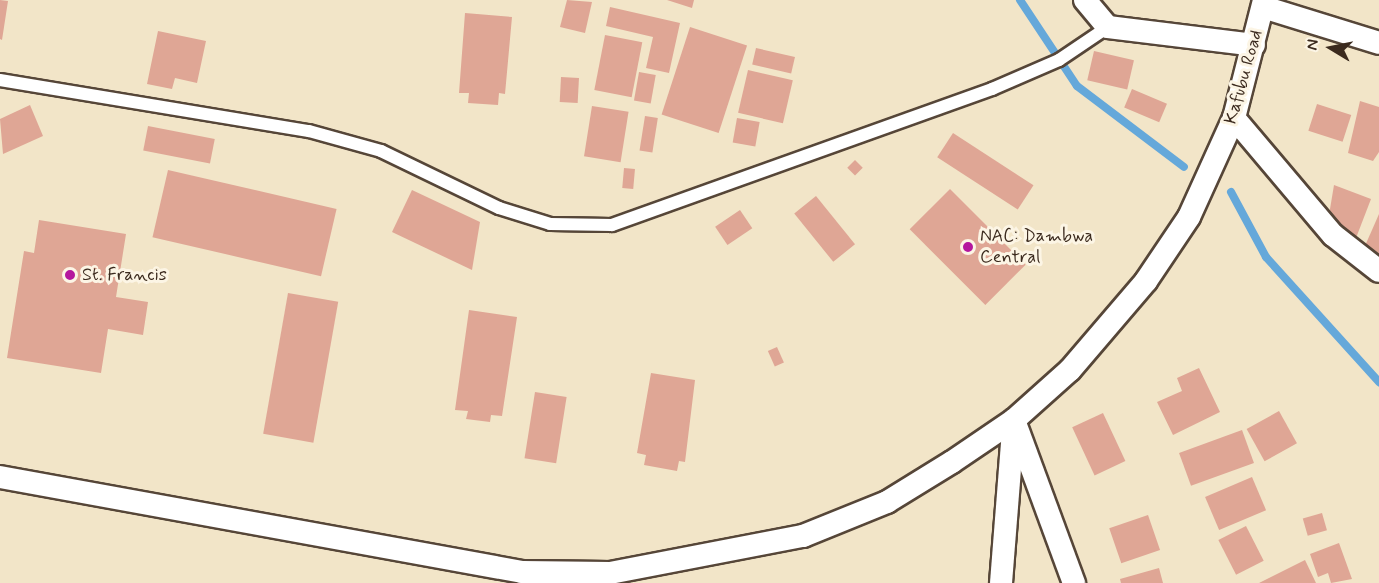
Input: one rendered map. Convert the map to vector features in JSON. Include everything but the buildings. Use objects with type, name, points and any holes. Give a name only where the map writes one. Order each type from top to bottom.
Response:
[{"type":"street","points":[[1085,0],[1108,27],[1254,45]]},
{"type":"street","points":[[1264,4],[1379,43]]},
{"type":"street","name":"Kafubu Road","points":[[0,477],[522,572],[610,573],[803,536],[887,502],[1014,420],[1078,361],[1146,281],[1189,217],[1220,154],[1234,118],[1264,4]]},
{"type":"street","points":[[1234,118],[1333,235],[1379,271]]},
{"type":"street","points":[[1001,583],[1014,420]]},
{"type":"street","points":[[1014,420],[1074,583]]},
{"type":"lane","points":[[0,80],[309,131],[381,151],[519,214],[550,224],[612,225],[992,89],[1059,60],[1108,27]]},
{"type":"waterway","points":[[1020,0],[1077,86],[1184,167]]},
{"type":"waterway","points":[[1231,192],[1266,257],[1379,382]]},
{"type":"place","name":"NAC: Dambwa Central","points":[[968,247]]},
{"type":"place","name":"St. Francis","points":[[70,275]]}]
